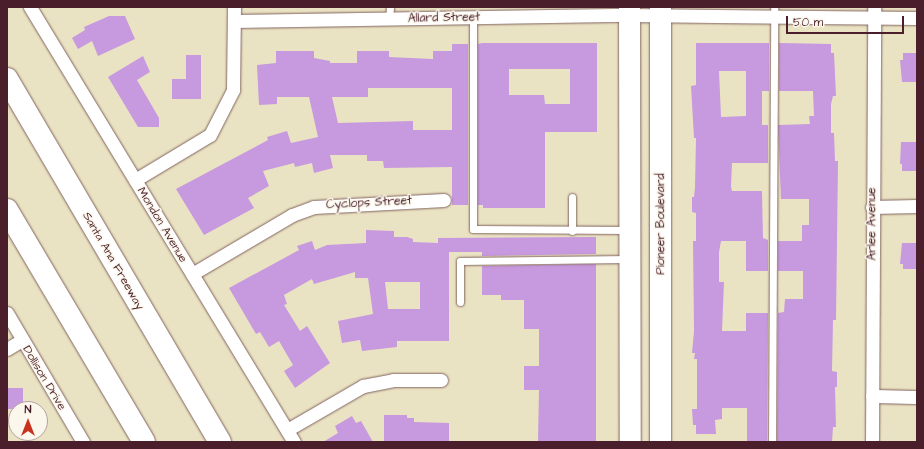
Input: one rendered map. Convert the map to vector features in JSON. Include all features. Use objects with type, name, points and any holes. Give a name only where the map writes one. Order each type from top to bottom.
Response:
[{"type":"highway","name":"Santa Ana Freeway","points":[[7,78],[220,442]]},
{"type":"highway","points":[[7,210],[144,442]]},
{"type":"main road","points":[[629,11],[630,442]]},
{"type":"main road","name":"Pioneer Boulevard","points":[[660,12],[660,442]]},
{"type":"street","name":"Mondon Avenue","points":[[30,7],[294,442]]},
{"type":"street","points":[[135,180],[210,135],[233,90],[234,7]]},
{"type":"street","name":"Allard Street","points":[[234,21],[390,13],[473,18],[567,12],[629,11],[874,12],[917,18]]},
{"type":"street","name":"Arlee Avenue","points":[[872,442],[874,12]]},
{"type":"street","name":"Cyclops Street","points":[[192,274],[292,215],[314,207],[444,200]]},
{"type":"street","points":[[872,207],[917,206]]},
{"type":"street","name":"Dollison Drive","points":[[7,313],[82,442]]},
{"type":"street","points":[[7,348],[22,340]]},
{"type":"street","points":[[287,430],[363,386],[393,380],[441,380]]},
{"type":"street","points":[[872,396],[917,397]]},
{"type":"lane","points":[[772,442],[774,12]]},
{"type":"lane","points":[[473,18],[473,229],[572,231],[629,230]]},
{"type":"lane","points":[[572,197],[572,231]]},
{"type":"lane","points":[[460,302],[460,261],[629,259]]},
{"type":"building","points":[[109,16],[125,16],[135,39],[98,56],[92,41],[78,49],[72,38],[85,30],[84,27]]},
{"type":"building","points":[[597,43],[597,132],[545,132],[545,208],[483,208],[483,205],[478,205],[478,44]],"holes":[[[509,69],[570,69],[570,104],[545,104],[544,95],[509,95]]]},
{"type":"building","points":[[696,43],[769,43],[769,91],[762,91],[762,125],[768,125],[768,163],[732,163],[731,187],[732,191],[762,191],[763,238],[768,240],[768,271],[746,271],[746,241],[721,241],[719,252],[719,282],[724,282],[722,331],[746,331],[746,313],[768,313],[767,442],[747,442],[747,408],[722,408],[722,419],[715,420],[716,434],[696,434],[696,425],[693,425],[692,409],[697,409],[697,359],[694,359],[695,353],[692,353],[694,331],[693,241],[696,241],[696,213],[692,212],[692,197],[694,197],[695,187],[696,138],[694,138],[691,86],[696,85]],"holes":[[[719,71],[746,71],[746,116],[721,117]]]},
{"type":"building","points":[[779,43],[831,44],[831,53],[834,53],[836,96],[833,96],[831,104],[831,133],[834,133],[835,161],[838,161],[836,320],[833,320],[832,371],[837,372],[837,387],[835,387],[836,427],[833,427],[832,442],[777,442],[778,313],[784,312],[785,299],[803,299],[803,271],[778,271],[778,241],[802,241],[802,225],[809,225],[809,199],[781,199],[778,125],[810,124],[809,116],[814,116],[813,91],[779,91]]},
{"type":"building","points":[[452,44],[468,44],[468,205],[452,205],[452,167],[384,168],[383,161],[367,161],[367,155],[330,155],[333,168],[314,173],[312,163],[295,167],[294,163],[263,171],[269,186],[248,198],[254,208],[204,235],[176,189],[268,140],[267,137],[287,131],[291,143],[318,137],[309,97],[277,97],[277,104],[259,105],[257,65],[276,63],[276,51],[314,51],[314,58],[330,61],[330,63],[357,63],[357,51],[389,51],[389,57],[433,59],[433,51],[452,51]],"holes":[[[368,88],[452,88],[452,130],[413,130],[413,121],[338,123],[332,97],[368,97]]]},
{"type":"building","points":[[903,53],[917,53],[917,82],[902,82],[900,60],[903,60]]},
{"type":"building","points":[[186,55],[201,55],[201,99],[172,99],[172,79],[186,79]]},
{"type":"building","points":[[143,56],[150,72],[137,80],[159,118],[159,127],[138,127],[108,77]]},
{"type":"building","points":[[901,142],[917,142],[917,171],[902,171],[902,164],[900,164]]},
{"type":"building","points":[[366,230],[394,231],[394,237],[407,237],[413,239],[413,242],[438,243],[438,238],[596,237],[596,254],[482,256],[482,252],[449,252],[449,341],[397,341],[397,347],[362,351],[360,340],[342,343],[338,321],[373,314],[368,278],[355,278],[355,272],[314,284],[312,279],[284,295],[287,304],[284,305],[300,331],[307,326],[330,363],[295,388],[284,371],[293,365],[279,341],[269,347],[260,332],[256,334],[229,288],[299,250],[297,246],[312,241],[315,250],[327,245],[366,243]],"holes":[[[385,282],[420,282],[420,309],[388,309]]]},
{"type":"building","points":[[902,243],[917,243],[917,269],[903,269],[903,264],[900,264]]},
{"type":"building","points":[[596,264],[596,442],[538,442],[539,390],[524,390],[524,366],[539,366],[539,329],[524,329],[524,300],[501,300],[501,295],[482,295],[482,266]]},
{"type":"building","points":[[8,388],[23,388],[23,401],[8,401],[7,409]]},
{"type":"building","points":[[384,415],[407,415],[407,418],[414,418],[414,422],[449,423],[449,442],[384,442]]},
{"type":"building","points":[[352,416],[356,423],[361,421],[373,442],[323,442],[338,433],[335,426]]}]
